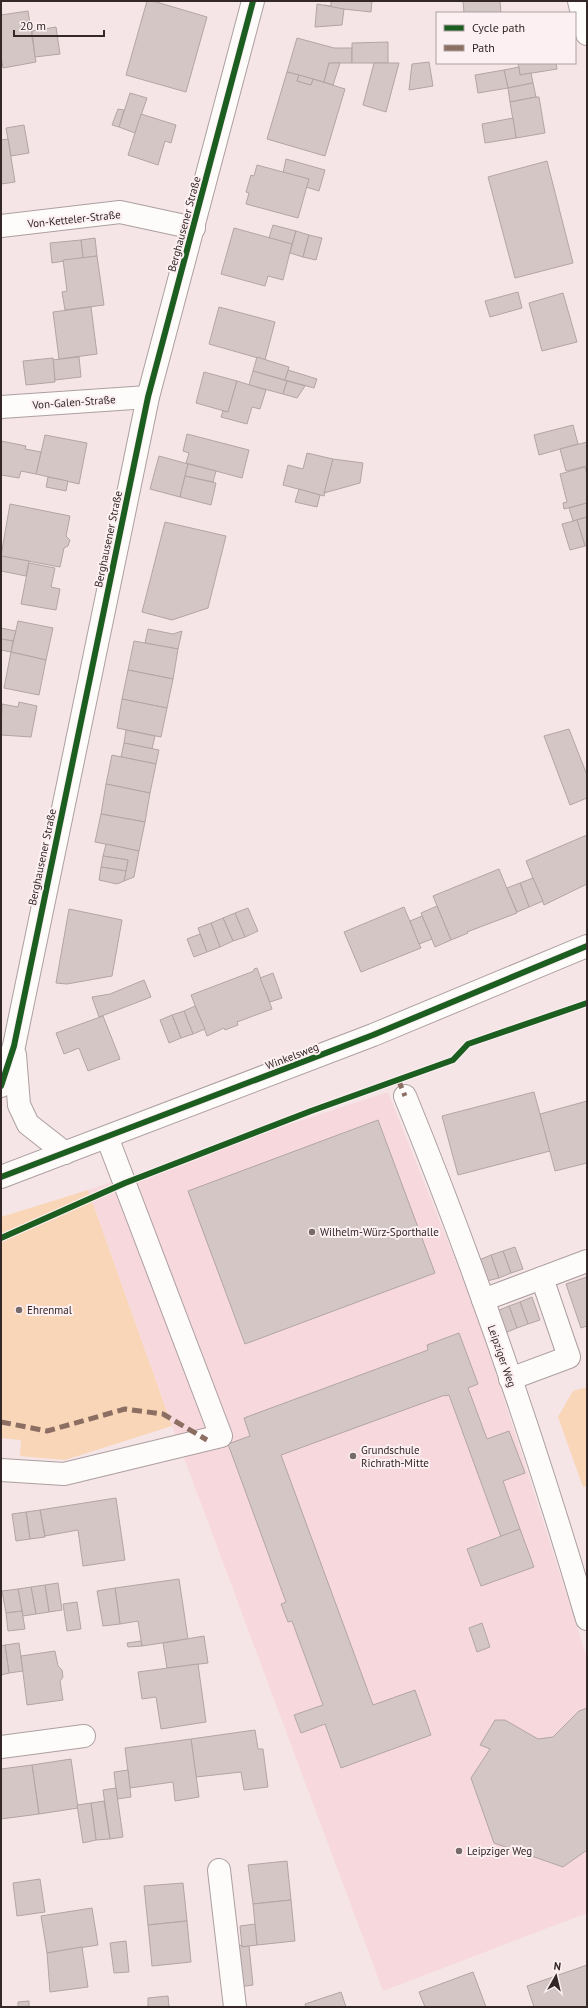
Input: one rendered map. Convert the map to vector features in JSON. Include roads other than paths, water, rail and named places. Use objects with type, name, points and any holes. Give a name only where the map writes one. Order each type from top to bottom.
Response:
[{"type":"street","name":"Berghausener Straße","points":[[1,1086],[14,1046],[148,397],[254,1]]},
{"type":"street","points":[[579,1],[587,34]]},
{"type":"street","name":"Von-Ketteler-Straße","points":[[1,226],[120,212],[194,228]]},
{"type":"street","name":"Von-Galen-Straße","points":[[1,407],[148,397]]},
{"type":"street","name":"Winkelsweg","points":[[1,1177],[373,1036],[587,946]]},
{"type":"street","name":"Berghausener Straße","points":[[14,1046],[19,1105],[28,1124],[64,1153]]},
{"type":"street","name":"Leipziger Weg","points":[[405,1096],[448,1200],[483,1300],[552,1499],[587,1618]]},
{"type":"street","points":[[1,1470],[64,1474],[221,1436],[107,1138]]},
{"type":"street","points":[[483,1300],[587,1261]]},
{"type":"street","points":[[510,1379],[569,1357],[542,1278]]},
{"type":"street","points":[[1,1748],[84,1736]]},
{"type":"street","points":[[219,1870],[235,2007]]},
{"type":"place","name":"Wilhelm-Würz-Sporthalle","points":[[312,1232]]},
{"type":"place","name":"Ehrenmal","points":[[19,1310]]},
{"type":"place","name":"Grundschule Richrath-Mitte","points":[[353,1456]]},
{"type":"place","name":"Leipziger Weg","points":[[459,1851]]}]
